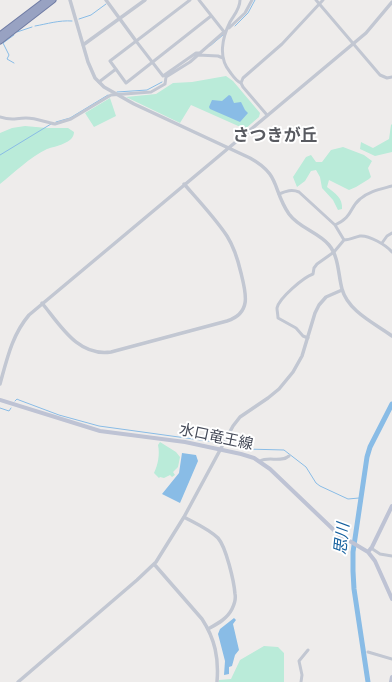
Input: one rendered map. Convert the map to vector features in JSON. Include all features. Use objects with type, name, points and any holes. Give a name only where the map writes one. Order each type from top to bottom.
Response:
[{"type":"highway","points":[[0,35],[46,0]]},
{"type":"highway","points":[[0,40],[54,0]]},
{"type":"main road","name":"水口竜王線","points":[[0,400],[100,431],[185,442],[250,456],[260,461],[270,469],[338,534],[368,552]]},
{"type":"main road","points":[[392,506],[368,552],[375,561],[392,599]]},
{"type":"main road","points":[[390,682],[392,676]]},
{"type":"street","points":[[70,0],[90,67],[99,82],[115,94],[257,162],[268,171],[274,180],[288,213],[294,220],[324,240],[334,252],[342,290],[346,298],[358,312],[392,336]]},
{"type":"street","points":[[106,0],[163,76],[200,53],[225,33]]},
{"type":"street","points":[[83,45],[145,0]]},
{"type":"street","points":[[190,0],[110,61],[126,83],[211,16]]},
{"type":"street","points":[[199,0],[225,33]]},
{"type":"street","points":[[240,0],[240,6],[225,33],[221,52],[228,70],[237,81],[241,83],[241,85],[267,115]]},
{"type":"street","points":[[228,28],[242,16],[252,0]]},
{"type":"street","points":[[316,0],[380,75],[387,78],[392,77]]},
{"type":"street","points":[[241,83],[243,78],[282,44],[323,0]]},
{"type":"street","points":[[0,384],[15,336],[24,321],[42,303],[366,33],[392,2]]},
{"type":"street","points":[[195,55],[218,56],[223,58]]},
{"type":"street","points":[[0,117],[9,120],[32,118],[59,124],[71,119],[104,98],[115,94],[151,92],[165,84],[166,77],[190,62],[195,55]]},
{"type":"street","points":[[99,82],[116,69]]},
{"type":"street","points":[[42,303],[77,344],[96,353],[111,352],[227,321],[238,315],[244,307],[246,294],[236,253],[223,230],[184,184]]},
{"type":"street","points":[[335,225],[348,217],[359,200],[367,194],[392,186]]},
{"type":"street","points":[[280,194],[295,190],[299,192],[335,225],[344,240]]},
{"type":"street","points":[[382,243],[386,236],[392,233]]},
{"type":"street","points":[[344,240],[350,240],[360,236],[366,237],[382,243],[392,252]]},
{"type":"street","points":[[308,338],[303,336],[296,328],[278,318],[277,307],[300,282],[313,274],[314,268],[317,264],[334,252],[344,240]]},
{"type":"street","points":[[18,682],[154,564],[162,554],[184,517],[233,426],[240,417],[279,389],[293,372],[302,356],[315,313],[319,305],[326,298],[342,290]]},
{"type":"street","points":[[260,461],[267,459],[282,459],[289,456]]},
{"type":"street","points":[[184,517],[211,532],[225,548],[234,590],[234,603],[231,611],[225,618],[208,629]]},
{"type":"street","points":[[371,548],[380,554],[392,556]]},
{"type":"street","points":[[154,564],[202,619],[208,629],[216,650],[218,662],[217,682]]},
{"type":"street","points":[[301,682],[302,675],[299,661],[308,650]]},
{"type":"street","points":[[368,652],[392,659]]},
{"type":"green space","points":[[226,76],[233,81],[260,113],[259,117],[245,129],[191,105],[180,123],[126,97],[156,94],[173,83],[192,82]]},
{"type":"green space","points":[[110,98],[116,116],[94,127],[85,113]]},
{"type":"green space","points":[[392,124],[392,152],[375,156],[360,149],[361,142],[373,148],[389,139]]},
{"type":"green space","points":[[25,126],[68,128],[74,132],[71,139],[40,153],[0,184],[0,133],[12,128]]},
{"type":"green space","points":[[343,147],[364,155],[372,161],[368,168],[371,177],[349,190],[329,180],[327,187],[338,196],[342,205],[342,209],[338,210],[333,200],[322,188],[320,177],[316,170],[311,171],[305,181],[297,187],[293,177],[306,157],[311,155],[316,162],[322,162],[331,150]]},
{"type":"green space","points":[[160,442],[176,452],[180,457],[178,467],[173,472],[175,475],[172,477],[170,475],[164,478],[159,478],[154,473],[158,463],[158,445]]},
{"type":"green space","points":[[264,646],[278,647],[284,653],[284,682],[219,682],[219,680],[231,679],[240,660]]},
{"type":"water","points":[[229,95],[234,103],[241,102],[248,113],[240,122],[210,109],[209,107],[212,100],[222,101]]},
{"type":"water","points":[[182,453],[196,455],[198,461],[180,503],[162,494],[179,473]]},
{"type":"water","points":[[234,618],[236,620],[233,624],[239,650],[235,655],[232,666],[229,667],[229,674],[224,675],[225,661],[218,634],[220,629]]},
{"type":"waterway","points":[[235,26],[248,13],[255,0]]},
{"type":"waterway","points":[[79,19],[91,15],[106,4]]},
{"type":"waterway","points":[[35,26],[72,21]]},
{"type":"waterway","points":[[17,32],[32,27]]},
{"type":"waterway","points":[[14,35],[3,43],[9,55],[7,59],[14,63]]},
{"type":"waterway","points":[[210,46],[223,35]]},
{"type":"waterway","points":[[117,92],[147,90],[162,82]]},
{"type":"waterway","points":[[56,122],[70,118],[108,95]]},
{"type":"waterway","points":[[0,155],[51,124]]},
{"type":"waterway","points":[[15,401],[17,399],[59,415],[99,426],[215,442]]},
{"type":"waterway","name":"思川","points":[[368,682],[354,589],[353,552],[367,457],[370,447],[392,404]]},
{"type":"waterway","points":[[0,408],[9,411],[11,408]]},
{"type":"waterway","points":[[233,446],[246,449],[284,450],[306,467],[316,483],[320,486],[348,499],[359,498],[362,495]]},
{"type":"district","name":"さつきが丘","points":[[275,137]]}]
